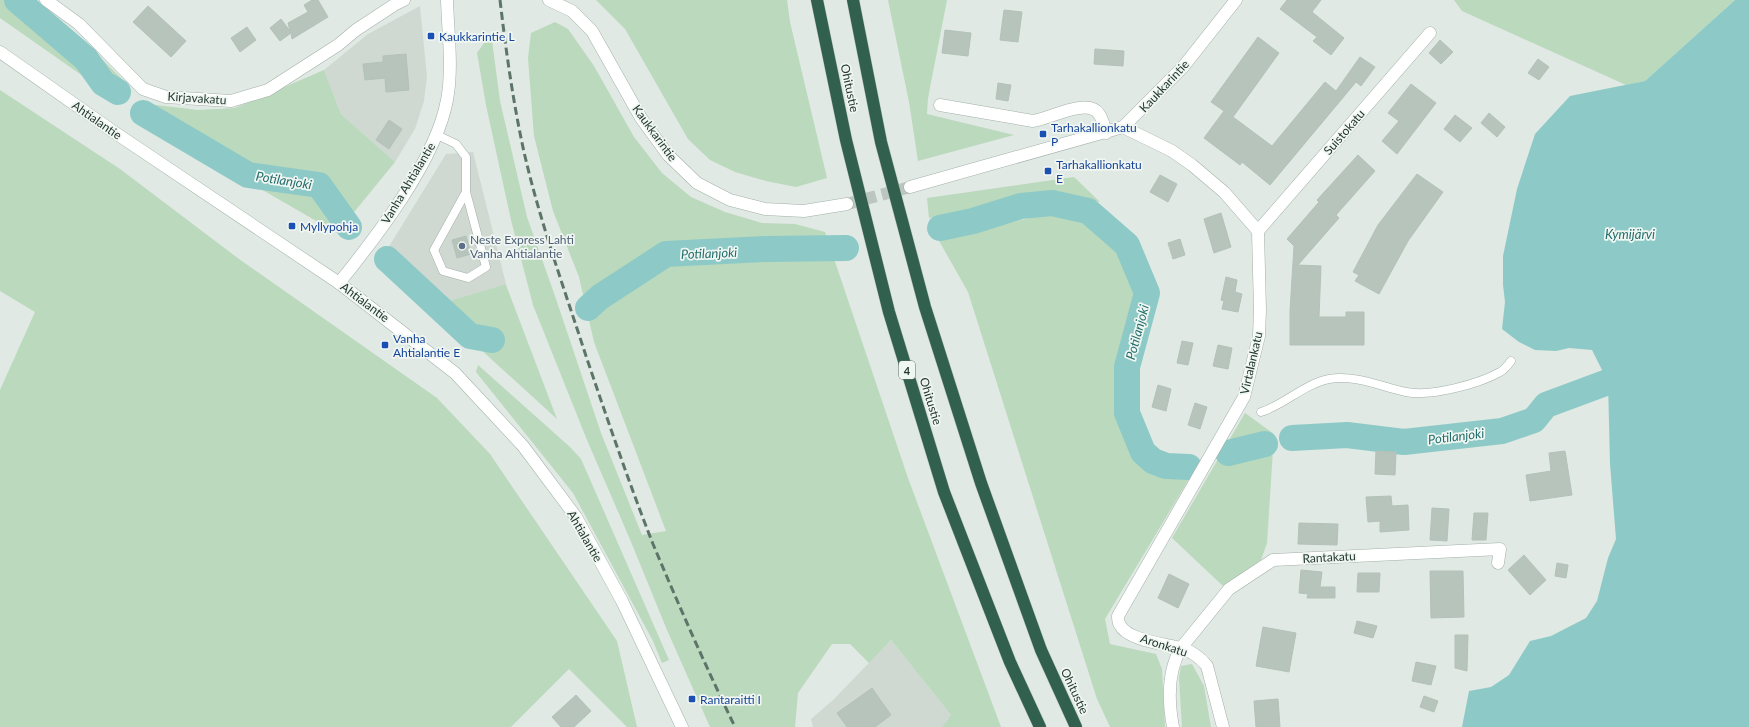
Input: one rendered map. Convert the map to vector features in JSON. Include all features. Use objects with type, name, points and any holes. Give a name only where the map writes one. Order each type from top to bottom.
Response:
[{"type":"highway","name":"Ohitustie","points":[[817,0],[846,140],[889,312],[944,492],[1010,662],[1040,727]]},
{"type":"highway","name":"Ohitustie","points":[[853,0],[881,142],[925,307],[986,498],[1041,650],[1076,727]]},
{"type":"street","name":"Kirjavakatu","points":[[46,0],[79,24],[143,89],[166,97],[231,101],[268,90],[338,45],[356,30],[394,4],[404,0]]},
{"type":"street","name":"Vanha Ahtialantie","points":[[339,283],[356,262],[396,205],[426,156],[437,134],[447,100],[450,68],[447,0]]},
{"type":"street","name":"Kaukkarintie","points":[[549,0],[572,11],[592,31],[641,118],[668,155],[697,182],[730,200],[765,209],[804,211],[847,204]]},
{"type":"street","name":"Kaukkarintie","points":[[910,187],[1123,127],[1183,67],[1236,0]]},
{"type":"street","name":"Suistokatu","points":[[1258,231],[1430,33]]},
{"type":"street","name":"Ahtialantie","points":[[0,52],[114,132],[339,283],[455,373],[523,446],[576,517],[622,601],[682,727]]},
{"type":"street","points":[[940,105],[1033,121],[1042,120],[1069,110],[1086,108],[1093,109],[1099,113],[1106,132]]},
{"type":"street","points":[[1123,127],[1172,151],[1192,165],[1224,192],[1258,231]]},
{"type":"street","name":"Virtalankatu","points":[[1126,632],[1120,626],[1118,616],[1244,397],[1259,336],[1260,310],[1258,231]]},
{"type":"street","name":"Rantakatu","points":[[1181,648],[1229,589],[1273,560],[1500,550],[1498,564]]},
{"type":"street","name":"Aronkatu","points":[[1126,632],[1146,641],[1181,648],[1202,659],[1207,666],[1223,727]]},
{"type":"street","points":[[1173,727],[1169,704],[1171,676],[1175,658],[1181,648]]},
{"type":"lane","points":[[437,134],[456,144],[466,157],[466,192],[486,267],[468,278],[443,271],[434,250],[466,192]]},
{"type":"lane","points":[[1261,412],[1271,409],[1291,396],[1328,380],[1349,379],[1408,393],[1434,392],[1453,390],[1501,372],[1511,361]]},
{"type":"shaded area","points":[[420,6],[427,77],[424,101],[415,129],[395,162],[341,114],[324,70],[368,34]]},
{"type":"shaded area","points":[[473,152],[506,284],[440,304],[385,253],[446,154]]},
{"type":"shaded area","points":[[891,640],[951,715],[942,727],[875,727],[891,715],[872,688],[837,713],[847,727],[813,727],[811,719],[833,700]]},
{"type":"green space","points":[[0,0],[32,0],[83,40],[130,87],[120,102],[0,18]]},
{"type":"green space","points":[[596,0],[787,0],[790,22],[827,178],[796,187],[766,181],[735,172],[710,160],[688,139],[625,29]]},
{"type":"green space","points":[[888,0],[947,0],[928,98],[927,114],[1014,135],[918,161],[909,102]]},
{"type":"green space","points":[[1454,0],[1735,0],[1645,81],[1626,85],[1462,11]]},
{"type":"green space","points":[[555,22],[568,29],[594,66],[634,137],[662,173],[691,197],[725,212],[762,223],[795,224],[825,232],[908,478],[1001,727],[942,727],[951,715],[891,640],[869,663],[850,644],[832,644],[798,693],[795,727],[710,727],[667,630],[587,440],[533,305],[511,220],[486,105],[477,53],[491,33],[500,101],[527,217],[601,433],[642,535],[666,531],[594,342],[579,277],[553,211],[534,136],[528,58],[531,33]]},
{"type":"green space","points":[[324,70],[341,114],[395,162],[337,233],[142,120],[148,104],[198,110],[235,108]]},
{"type":"green space","points":[[0,90],[120,169],[239,259],[437,398],[490,454],[617,641],[637,727],[627,727],[569,669],[511,727],[0,727],[0,390],[35,312],[0,291]]},
{"type":"green space","points":[[1074,177],[1100,202],[1040,193],[970,212],[929,218],[927,198]]},
{"type":"green space","points":[[1056,212],[1085,221],[1117,250],[1136,297],[1116,368],[1121,417],[1147,472],[1192,474],[1105,619],[1110,644],[1156,654],[1162,669],[1165,727],[1110,727],[1097,699],[968,292],[938,239]]},
{"type":"green space","points":[[506,284],[557,419],[478,347],[446,302]]},
{"type":"green space","points":[[478,365],[570,447],[581,459],[669,660],[662,663],[653,641],[573,493],[476,372]]},
{"type":"green space","points":[[1245,413],[1274,434],[1267,543],[1261,560],[1223,586],[1172,538]]},
{"type":"green space","points":[[1192,664],[1204,686],[1211,727],[1182,727],[1179,678],[1181,666]]},
{"type":"water","name":"Kymijärvi","points":[[1735,0],[1749,0],[1749,727],[1462,727],[1469,691],[1491,687],[1509,675],[1530,641],[1551,636],[1586,618],[1597,601],[1608,558],[1616,539],[1610,464],[1608,382],[1592,350],[1569,348],[1556,351],[1535,350],[1519,342],[1502,329],[1505,302],[1503,285],[1503,256],[1517,189],[1535,134],[1570,96],[1645,81]]},
{"type":"building","points":[[312,0],[318,0],[328,17],[292,39],[291,33],[280,41],[270,28],[281,19],[290,31],[288,23],[308,12],[304,5]]},
{"type":"building","points":[[1287,0],[1321,0],[1312,12],[1344,38],[1331,55],[1313,41],[1317,37],[1280,9]]},
{"type":"building","points":[[148,6],[186,41],[171,57],[133,22]]},
{"type":"building","points":[[1004,10],[1022,12],[1018,42],[1000,40]]},
{"type":"building","points":[[247,27],[256,40],[240,52],[231,38]]},
{"type":"building","points":[[945,30],[971,33],[968,56],[942,53]]},
{"type":"building","points":[[1258,37],[1279,53],[1233,117],[1272,146],[1325,82],[1336,91],[1360,57],[1375,67],[1361,86],[1356,82],[1270,185],[1242,162],[1240,165],[1204,138],[1224,111],[1211,102]]},
{"type":"building","points":[[1440,40],[1453,52],[1441,64],[1429,53]]},
{"type":"building","points":[[1095,49],[1124,51],[1123,66],[1094,64]]},
{"type":"building","points":[[406,54],[409,90],[386,92],[385,78],[365,80],[363,64],[383,62],[383,56]]},
{"type":"building","points":[[1538,59],[1549,67],[1539,80],[1528,73]]},
{"type":"building","points":[[998,83],[1011,85],[1008,101],[996,99]]},
{"type":"building","points":[[1411,84],[1436,103],[1397,154],[1382,141],[1399,121],[1388,113]]},
{"type":"building","points":[[1489,113],[1505,127],[1497,137],[1481,123]]},
{"type":"building","points":[[1455,115],[1472,128],[1460,142],[1444,129]]},
{"type":"building","points":[[389,120],[402,129],[389,149],[376,140]]},
{"type":"building","points":[[1358,155],[1375,171],[1336,215],[1339,218],[1298,265],[1321,266],[1319,317],[1346,317],[1346,312],[1364,312],[1364,345],[1290,345],[1290,311],[1294,246],[1287,239],[1319,202],[1317,200]]},
{"type":"building","points":[[1417,174],[1443,192],[1408,241],[1379,294],[1355,281],[1359,275],[1353,272],[1378,225]]},
{"type":"building","points":[[1160,175],[1177,184],[1168,202],[1150,192]]},
{"type":"building","points":[[1221,213],[1231,247],[1214,253],[1204,219]]},
{"type":"building","points":[[466,236],[471,254],[457,258],[452,240]]},
{"type":"building","points":[[1180,239],[1185,255],[1173,259],[1168,243]]},
{"type":"building","points":[[1226,277],[1237,280],[1235,292],[1242,294],[1238,312],[1222,309],[1224,301],[1221,300]]},
{"type":"building","points":[[1182,341],[1193,343],[1188,365],[1177,363]]},
{"type":"building","points":[[1218,345],[1232,348],[1228,369],[1213,366]]},
{"type":"building","points":[[1158,385],[1171,389],[1166,411],[1152,407]]},
{"type":"building","points":[[1195,403],[1207,407],[1200,429],[1188,425]]},
{"type":"building","points":[[1376,451],[1396,452],[1395,475],[1375,474]]},
{"type":"building","points":[[1565,451],[1572,495],[1530,501],[1526,475],[1551,471],[1549,453]]},
{"type":"building","points":[[1391,496],[1392,506],[1408,505],[1409,530],[1380,532],[1380,521],[1368,522],[1366,497]]},
{"type":"building","points":[[1432,508],[1449,509],[1447,541],[1430,540]]},
{"type":"building","points":[[1474,513],[1488,513],[1486,540],[1472,540]]},
{"type":"building","points":[[1299,523],[1338,524],[1337,545],[1298,544]]},
{"type":"building","points":[[1524,555],[1546,580],[1530,595],[1508,570]]},
{"type":"building","points":[[1557,563],[1568,565],[1566,578],[1555,576]]},
{"type":"building","points":[[1301,570],[1322,572],[1320,587],[1335,587],[1335,598],[1307,598],[1308,594],[1299,593]]},
{"type":"building","points":[[1430,571],[1463,571],[1464,617],[1431,618]]},
{"type":"building","points":[[1358,573],[1380,573],[1379,592],[1357,592]]},
{"type":"building","points":[[1169,574],[1189,584],[1178,608],[1158,598]]},
{"type":"building","points":[[1357,621],[1377,626],[1373,638],[1354,633]]},
{"type":"building","points":[[1263,627],[1296,633],[1289,672],[1256,666]]},
{"type":"building","points":[[1455,635],[1468,635],[1467,671],[1455,668]]},
{"type":"building","points":[[1416,662],[1436,666],[1431,685],[1412,681]]},
{"type":"building","points":[[872,688],[891,715],[875,727],[847,727],[837,713]]},
{"type":"building","points":[[576,695],[591,711],[574,727],[561,727],[552,717]]},
{"type":"building","points":[[1424,696],[1438,701],[1434,712],[1420,707]]},
{"type":"building","points":[[1278,699],[1280,727],[1256,727],[1254,701]]},
{"type":"waterway","name":"Potilanjoki","points":[[17,0],[86,59],[103,83],[118,92]]},
{"type":"waterway","name":"Potilanjoki","points":[[143,113],[248,175],[319,185],[349,227]]},
{"type":"waterway","name":"Potilanjoki","points":[[940,228],[973,221],[1021,206],[1052,203],[1088,211],[1127,245],[1147,293],[1127,367],[1127,413],[1143,452],[1153,461],[1166,466],[1189,467]]},
{"type":"waterway","name":"Potilanjoki","points":[[588,308],[600,297],[666,254],[766,249],[846,248]]},
{"type":"waterway","name":"Potilanjoki","points":[[387,259],[470,336],[492,340]]},
{"type":"waterway","name":"Potilanjoki","points":[[1292,438],[1347,435],[1404,442],[1502,431],[1534,420],[1546,405],[1608,382]]},
{"type":"waterway","name":"Potilanjoki","points":[[1228,453],[1265,444]]},
{"type":"tunnel","points":[[847,204],[910,187]]},
{"type":"railway","points":[[500,0],[516,114],[530,178],[553,256],[587,359],[644,521],[683,613],[735,727]]},
{"type":"place","name":"Kaukkarintie L","points":[[431,36]]},
{"type":"place","name":"Tarhakallionkatu P","points":[[1043,134]]},
{"type":"place","name":"Tarhakallionkatu E","points":[[1048,171]]},
{"type":"place","name":"Myllypohja","points":[[292,226]]},
{"type":"place","name":"Neste Express Lahti Vanha Ahtialantie","points":[[462,246]]},
{"type":"place","name":"Vanha Ahtialantie E","points":[[385,345]]},
{"type":"place","name":"Rantaraitti I","points":[[692,699]]}]
